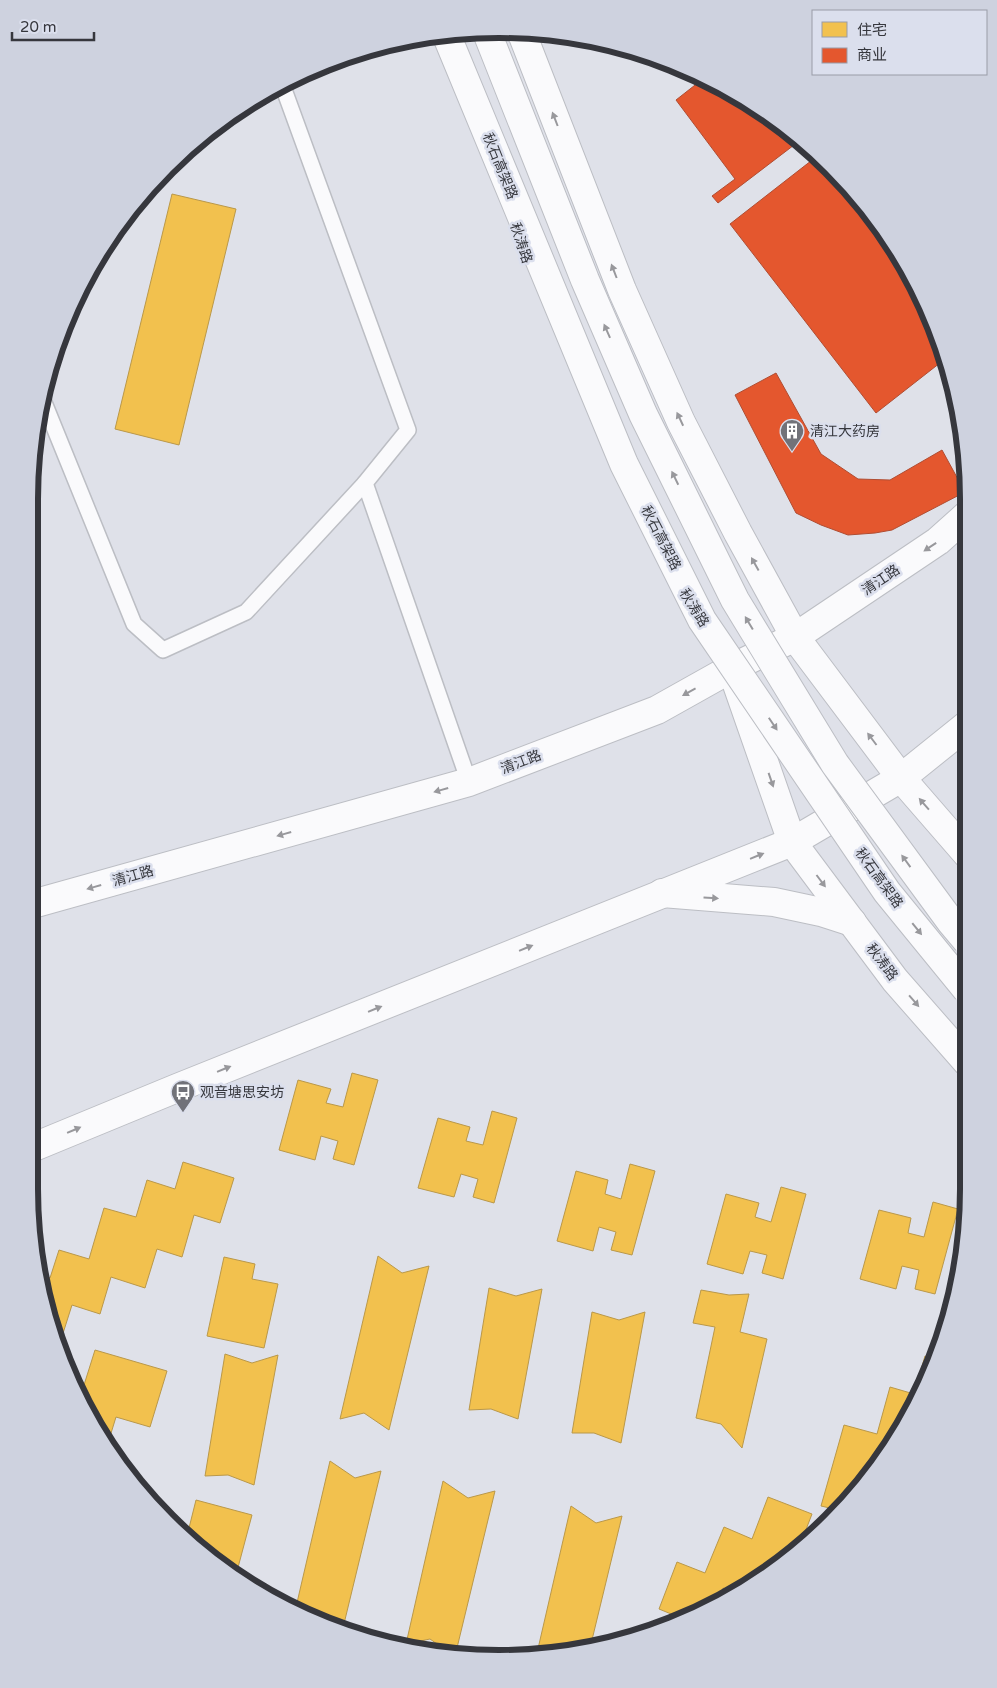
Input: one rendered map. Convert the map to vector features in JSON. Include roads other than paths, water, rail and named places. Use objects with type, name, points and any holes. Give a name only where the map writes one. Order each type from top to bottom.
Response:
[{"type":"main road","points":[[489,38],[596,306],[643,414],[735,600],[835,764],[960,933]]},
{"type":"main road","points":[[524,38],[622,290],[677,413],[795,637],[901,778],[960,846]]},
{"type":"main road","name":"秋涛路","points":[[453,39],[531,275],[584,401],[646,532],[732,668],[792,842],[895,980],[960,1054]]},
{"type":"main road","name":"秋石高架路","points":[[448,40],[624,464],[702,620],[887,892],[960,981]]},
{"type":"main road","name":"清江路","points":[[38,902],[470,782],[657,710],[732,668],[795,637],[938,541],[960,521]]},
{"type":"main road","points":[[38,1145],[792,842],[901,778],[960,731]]},
{"type":"main road","points":[[662,893],[774,902],[821,912],[852,922]]},
{"type":"lane","points":[[46,408],[134,624],[163,650],[246,612],[365,483],[408,430],[284,91]]},
{"type":"lane","points":[[365,483],[470,782]]},
{"type":"place","name":"清江大药房","points":[[792,452]]},
{"type":"place","name":"观音塘思安坊","points":[[183,1113]]}]
